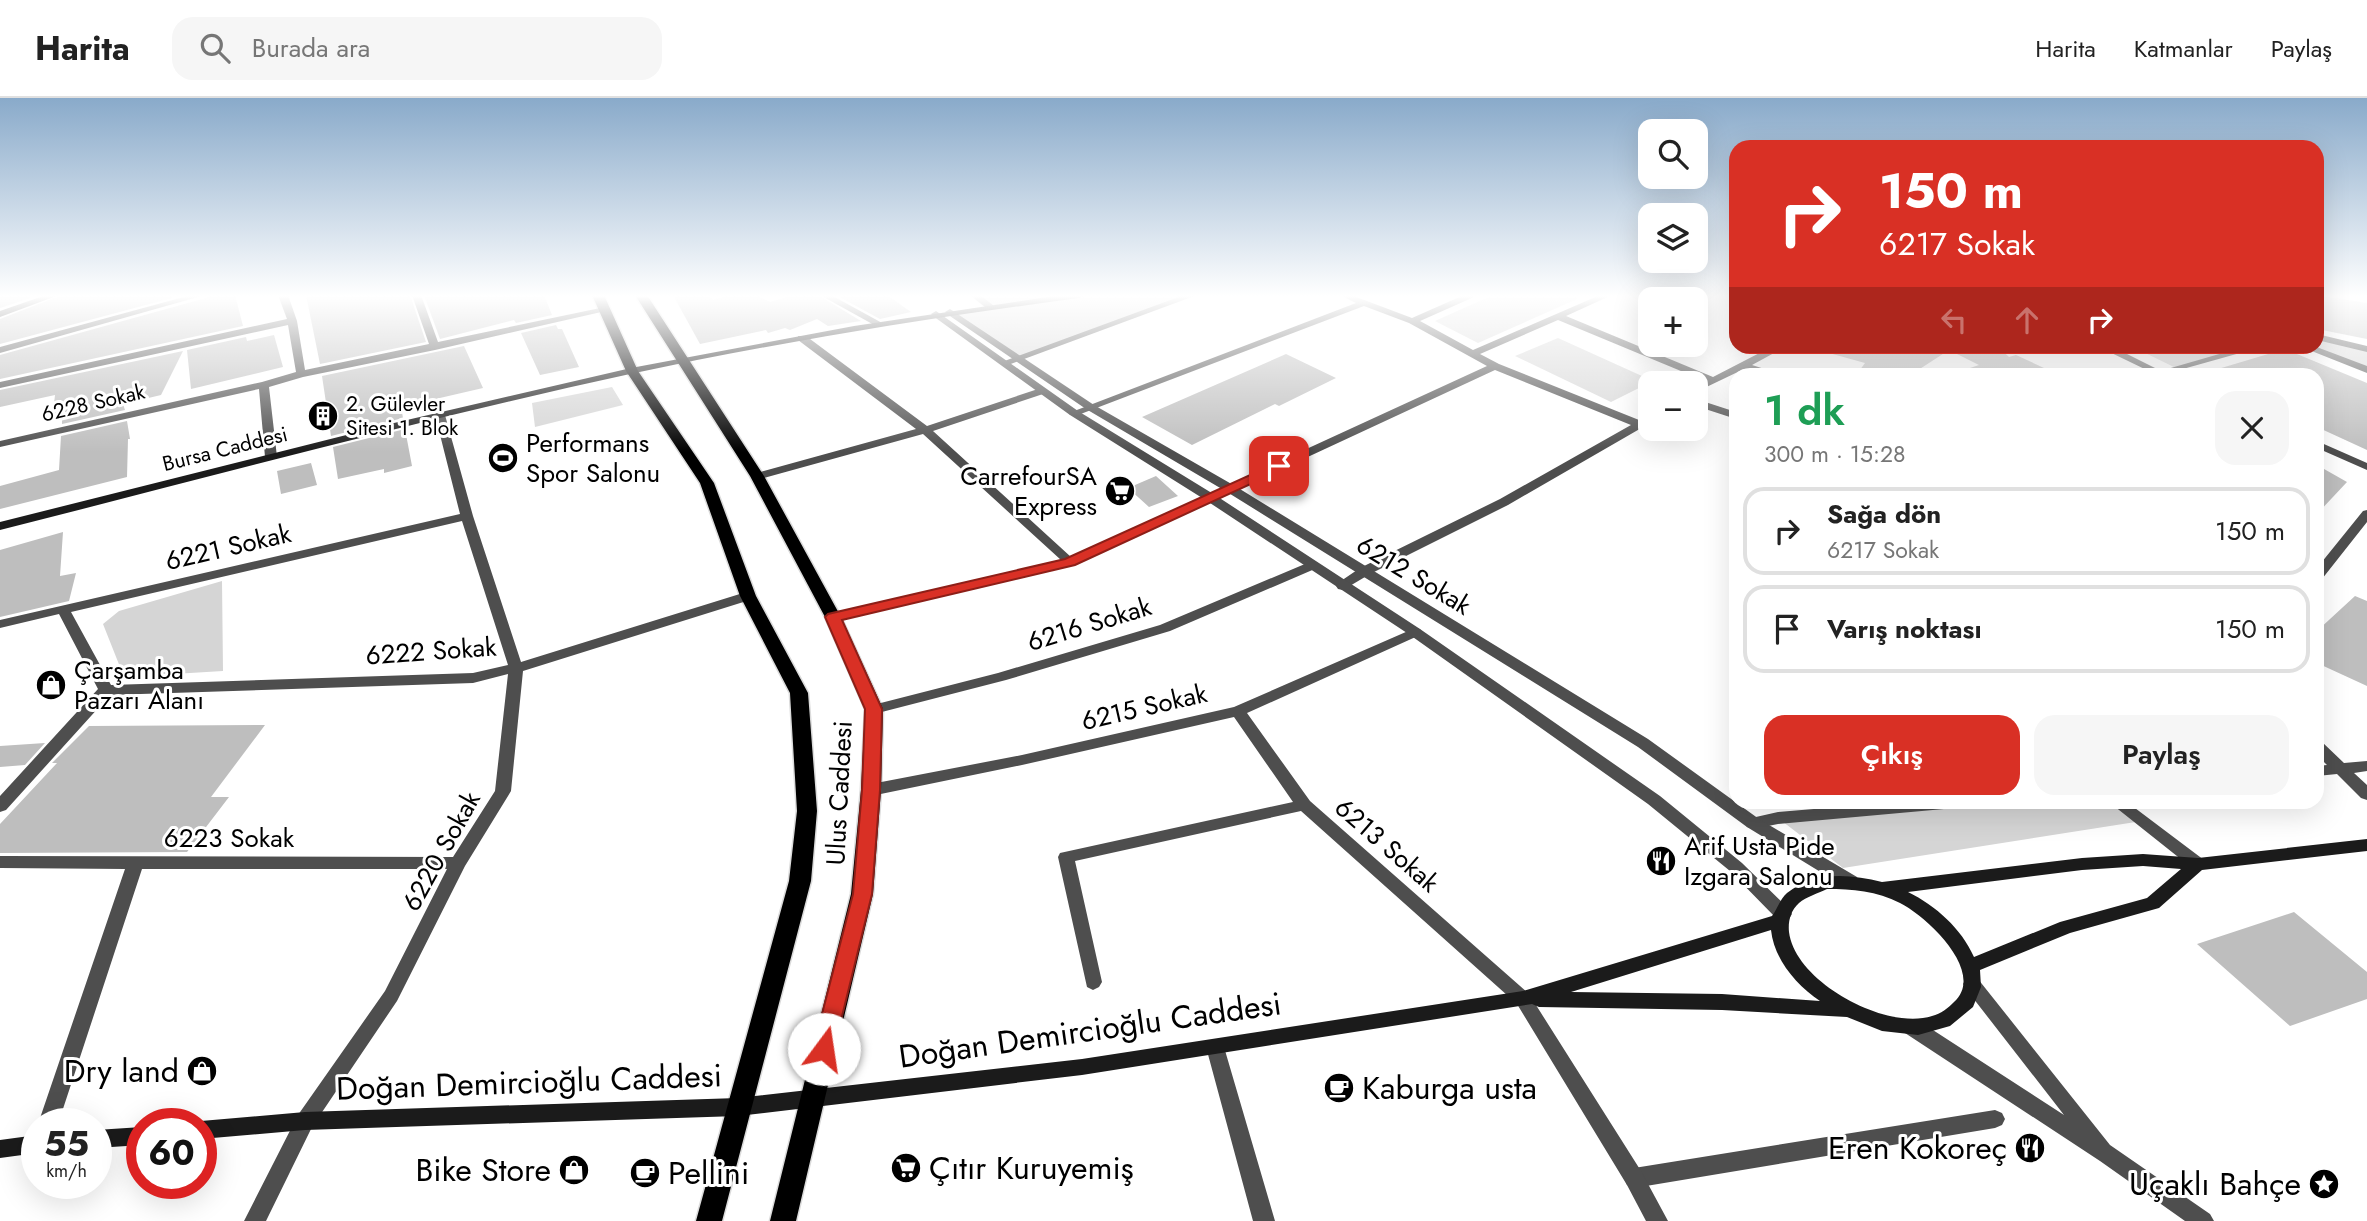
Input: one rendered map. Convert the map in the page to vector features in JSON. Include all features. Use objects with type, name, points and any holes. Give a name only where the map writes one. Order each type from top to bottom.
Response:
[{"type":"main road","name":"Ulus Caddesi","points":[[622,347],[632,371],[707,483],[748,596],[799,693],[807,811],[800,881],[709,1221]]},
{"type":"main road","name":"Ulus Caddesi","points":[[674,347],[757,476],[833,617],[874,709],[871,790],[862,894],[783,1221]]},
{"type":"main road","name":"Bursa Caddesi","points":[[0,526],[440,415],[632,371],[753,347]]},
{"type":"main road","points":[[1882,888],[2007,872],[2143,860],[2198,864],[2367,845]]},
{"type":"main road","points":[[1971,975],[2066,927],[2153,903],[2198,864]]},
{"type":"main road","points":[[1825,882],[1851,882],[1882,888],[1912,901],[1938,919],[1958,942],[1971,975],[1972,990],[1962,1009],[1941,1023],[1912,1027],[1879,1023],[1846,1010],[1816,990],[1794,967],[1782,943],[1781,917],[1787,902],[1802,889],[1825,882]]},
{"type":"main road","points":[[1523,999],[1781,917]]},
{"type":"main road","name":"Doğan Demircioğlu Caddesi","points":[[217,1129],[305,1121],[738,1107],[1082,1067],[1523,999]]},
{"type":"main road","points":[[1523,999],[1722,1002],[1846,1010]]},
{"type":"main road","points":[[0,1149],[21,1146]]},
{"type":"street","points":[[0,385],[172,347]]},
{"type":"street","points":[[296,347],[301,374]]},
{"type":"street","name":"6228 Sokak","points":[[0,444],[264,385],[301,374],[433,347]]},
{"type":"street","points":[[815,347],[925,430],[1070,562]]},
{"type":"street","name":"6212 Sokak","points":[[993,347],[1231,489],[1643,743],[1729,806]]},
{"type":"street","points":[[1011,360],[1046,347]]},
{"type":"street","points":[[1074,413],[1247,347]]},
{"type":"street","points":[[1463,347],[1495,366],[1638,419]]},
{"type":"street","points":[[1474,353],[1487,347]]},
{"type":"street","points":[[1633,347],[1712,380]]},
{"type":"street","points":[[1739,368],[1767,354]]},
{"type":"street","points":[[2118,354],[2147,368]]},
{"type":"street","points":[[2181,368],[2231,354]]},
{"type":"street","points":[[2324,354],[2367,370]]},
{"type":"street","name":"6212 Sokak","points":[[1011,360],[1042,391],[1074,413],[1212,498],[1415,632],[1654,800],[1736,867],[1781,917]]},
{"type":"street","points":[[833,617],[1070,562],[1495,366]]},
{"type":"street","points":[[1744,366],[1750,368]]},
{"type":"street","points":[[1708,382],[1729,373]]},
{"type":"street","points":[[264,385],[271,457]]},
{"type":"street","points":[[757,476],[925,430],[1042,391]]},
{"type":"street","points":[[1708,406],[1729,414]]},
{"type":"street","name":"6220 Sokak","points":[[255,1221],[305,1121],[391,996],[458,863],[503,791],[516,668],[467,516],[440,415]]},
{"type":"street","points":[[1343,586],[1365,571],[1504,502],[1638,426]]},
{"type":"street","points":[[2324,447],[2366,466]]},
{"type":"street","name":"6221 Sokak","points":[[0,624],[467,516]]},
{"type":"street","points":[[2324,568],[2364,521]]},
{"type":"street","name":"6216 Sokak","points":[[874,709],[1001,677],[1165,628],[1312,565]]},
{"type":"street","name":"6222 Sokak","points":[[106,690],[473,678],[516,668],[748,596]]},
{"type":"street","points":[[0,806],[106,690],[63,609]]},
{"type":"street","name":"6215 Sokak","points":[[871,790],[1021,760],[1238,711],[1415,632]]},
{"type":"street","name":"6213 Sokak","points":[[1238,711],[1304,805],[1523,999],[1634,1178],[1657,1221]]},
{"type":"street","points":[[2324,753],[2367,794]]},
{"type":"street","points":[[2324,770],[2367,766]]},
{"type":"street","points":[[1093,982],[1066,857],[1304,805]]},
{"type":"street","name":"6212 Sokak","points":[[1734,809],[1851,882]]},
{"type":"street","points":[[1753,823],[1778,818],[1878,809]]},
{"type":"street","points":[[2127,809],[2198,864]]},
{"type":"street","name":"6223 Sokak","points":[[0,862],[458,863]]},
{"type":"street","points":[[53,1108],[135,862]]},
{"type":"street","points":[[1971,975],[2107,1154]]},
{"type":"street","points":[[1912,1027],[2107,1154],[2203,1221]]},
{"type":"street","points":[[1215,1047],[1264,1221]]},
{"type":"street","points":[[1634,1178],[1995,1119]]},
{"type":"shaded area","points":[[1002,347],[1047,347],[1018,358]]},
{"type":"shaded area","points":[[1536,347],[1579,347],[1638,374],[1638,388],[1611,402],[1515,356]]},
{"type":"shaded area","points":[[2324,347],[2367,349],[2367,370],[2323,354]]},
{"type":"shaded area","points":[[2147,354],[2232,354],[2176,368]]},
{"type":"shaded area","points":[[612,387],[623,405],[535,427],[532,403]]},
{"type":"shaded area","points":[[222,581],[223,671],[124,677],[103,624],[119,611]]},
{"type":"shaded area","points":[[1877,809],[2126,809],[2142,821],[1843,868],[1778,818]]},
{"type":"building","points":[[27,347],[145,347],[0,379],[0,355]]},
{"type":"building","points":[[199,347],[277,347],[283,367],[191,389],[187,350]]},
{"type":"building","points":[[317,347],[400,347],[320,364]]},
{"type":"building","points":[[465,347],[483,388],[401,407],[403,418],[331,436],[322,376]]},
{"type":"building","points":[[528,347],[570,347],[579,367],[540,375]]},
{"type":"building","points":[[183,351],[161,395],[123,404],[125,410],[62,424],[62,419],[52,421],[55,395],[0,407],[0,390]]},
{"type":"building","points":[[1286,354],[1336,378],[1279,406],[1275,404],[1192,445],[1142,417]]},
{"type":"building","points":[[1833,354],[1943,354],[1921,368],[1861,368],[1865,363]]},
{"type":"building","points":[[1957,354],[2006,354],[2009,357],[2016,355],[2044,368],[1970,368],[1979,365]]},
{"type":"building","points":[[2268,354],[2297,354],[2367,383],[2367,450],[2324,430],[2324,368],[2221,368]]},
{"type":"building","points":[[127,421],[130,439],[127,477],[0,509],[0,486],[59,470],[61,436]]},
{"type":"building","points":[[405,429],[412,466],[338,479],[333,447]]},
{"type":"building","points":[[311,463],[317,485],[281,494],[277,471]]},
{"type":"building","points":[[2324,469],[2347,482],[2324,507]]},
{"type":"building","points":[[1156,476],[1178,496],[1149,507],[1128,488]]},
{"type":"building","points":[[63,532],[60,576],[76,573],[69,601],[0,617],[0,550]]},
{"type":"building","points":[[2355,596],[2367,601],[2367,686],[2324,666],[2324,625]]},
{"type":"building","points":[[265,725],[211,797],[229,797],[187,852],[0,853],[0,824],[57,763],[52,763],[89,726]]},
{"type":"building","points":[[45,743],[25,765],[0,767],[0,746]]},
{"type":"building","points":[[2294,912],[2367,972],[2367,999],[2290,1026],[2197,944]]},
{"type":"place","name":"2. Gülevler Sitesi 1. Blok","points":[[323,416]]},
{"type":"place","name":"Performans Spor Salonu","points":[[503,458]]},
{"type":"place","name":"CarrefourSA Express","points":[[1120,491]]},
{"type":"place","name":"Çarşamba Pazarı Alanı","points":[[51,685]]},
{"type":"place","name":"Arif Usta Pide Izgara Salonu","points":[[1661,861]]},
{"type":"place","name":"Dry land","points":[[202,1071]]},
{"type":"place","name":"Kaburga usta","points":[[1339,1088]]},
{"type":"place","name":"Eren Kokoreç","points":[[2030,1148]]},
{"type":"place","name":"Çıtır Kuruyemiş","points":[[906,1168]]},
{"type":"place","name":"Bike Store","points":[[574,1170]]},
{"type":"place","name":"Pellini","points":[[645,1173]]},
{"type":"place","name":"Uçaklı Bahçe","points":[[2324,1184]]},
{"type":"route","points":[[824,1049],[862,894],[871,790],[874,709],[833,617],[1070,562],[1279,466]]}]
